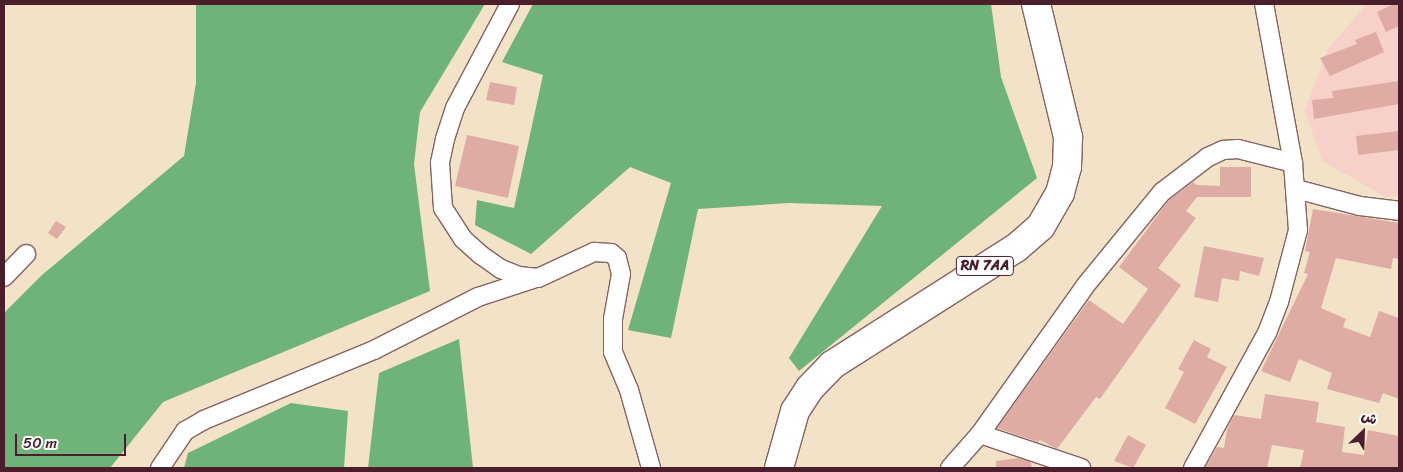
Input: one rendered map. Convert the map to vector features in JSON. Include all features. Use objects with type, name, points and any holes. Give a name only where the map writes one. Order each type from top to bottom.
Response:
[{"type":"main road","name":"RN 7AA","points":[[779,468],[795,411],[810,388],[832,365],[1016,248],[1041,226],[1060,193],[1067,167],[1068,137],[1036,4]]},
{"type":"street","points":[[510,4],[455,108],[440,163],[440,190],[443,208],[452,224],[481,255],[501,269],[519,276],[538,278]]},
{"type":"street","points":[[1193,468],[1267,333],[1280,302],[1298,230],[1293,163],[1264,4]]},
{"type":"street","points":[[950,468],[980,434],[1085,286],[1162,192],[1208,156],[1223,150],[1238,149],[1293,163]]},
{"type":"street","points":[[1296,189],[1360,206],[1399,211]]},
{"type":"street","points":[[160,468],[185,431],[204,420],[374,350],[478,296],[538,278],[594,252],[611,253],[618,258],[621,274],[613,319],[613,352],[629,390],[651,468]]},
{"type":"street","points":[[4,277],[26,254]]},
{"type":"street","points":[[980,434],[1047,462],[1081,468]]},
{"type":"shaded area","points":[[1367,4],[1399,4],[1399,196],[1386,197],[1322,161],[1305,111],[1327,50]]},
{"type":"green space","points":[[196,4],[485,4],[420,112],[414,164],[430,291],[163,402],[110,468],[4,468],[4,313],[42,275],[184,156],[196,83]]},
{"type":"green space","points":[[533,4],[991,4],[1001,77],[1037,178],[799,371],[789,358],[882,206],[789,203],[698,209],[671,338],[628,330],[671,183],[630,167],[531,254],[475,225],[477,200],[514,208],[543,75],[502,62]]},
{"type":"green space","points":[[459,339],[473,468],[368,468],[379,373]]},
{"type":"green space","points":[[291,403],[348,411],[344,468],[184,468],[188,453]]},
{"type":"building","points":[[1394,4],[1399,4],[1399,26],[1386,32],[1377,12]]},
{"type":"building","points":[[1376,32],[1384,52],[1330,76],[1320,58],[1357,44],[1355,40]]},
{"type":"building","points":[[1399,81],[1399,104],[1314,119],[1312,100],[1333,98],[1332,91]]},
{"type":"building","points":[[490,82],[517,87],[514,105],[486,100]]},
{"type":"building","points":[[1399,131],[1399,150],[1358,155],[1356,136]]},
{"type":"building","points":[[467,135],[519,146],[508,198],[455,186]]},
{"type":"building","points":[[1220,167],[1251,167],[1251,197],[1197,197],[1186,211],[1196,218],[1158,268],[1181,285],[1100,399],[1096,397],[1057,449],[1040,440],[1038,442],[997,428],[1089,300],[1123,324],[1148,289],[1119,267],[1169,200],[1193,182],[1197,185],[1220,186]]},
{"type":"building","points":[[1313,209],[1399,223],[1399,259],[1393,258],[1391,269],[1336,258],[1321,308],[1346,319],[1343,327],[1370,337],[1379,311],[1399,318],[1399,399],[1383,393],[1379,403],[1327,389],[1332,373],[1299,359],[1290,382],[1261,371],[1308,274],[1304,273],[1310,252],[1305,251]]},
{"type":"building","points":[[56,221],[66,227],[57,239],[48,233]]},
{"type":"building","points":[[1204,246],[1264,258],[1259,276],[1240,271],[1239,281],[1222,278],[1218,302],[1194,297]]},
{"type":"building","points":[[1194,340],[1211,349],[1207,357],[1227,367],[1195,424],[1165,408],[1184,372],[1178,369]]},
{"type":"building","points":[[1265,394],[1319,402],[1316,422],[1345,427],[1342,452],[1364,455],[1368,430],[1399,436],[1399,468],[1300,468],[1304,450],[1272,445],[1267,468],[1205,468],[1217,447],[1224,448],[1227,429],[1234,415],[1261,419]]},
{"type":"building","points":[[1128,435],[1146,445],[1133,468],[1114,461]]},
{"type":"building","points":[[1018,458],[1031,462],[1032,468],[996,468],[996,461]]}]
